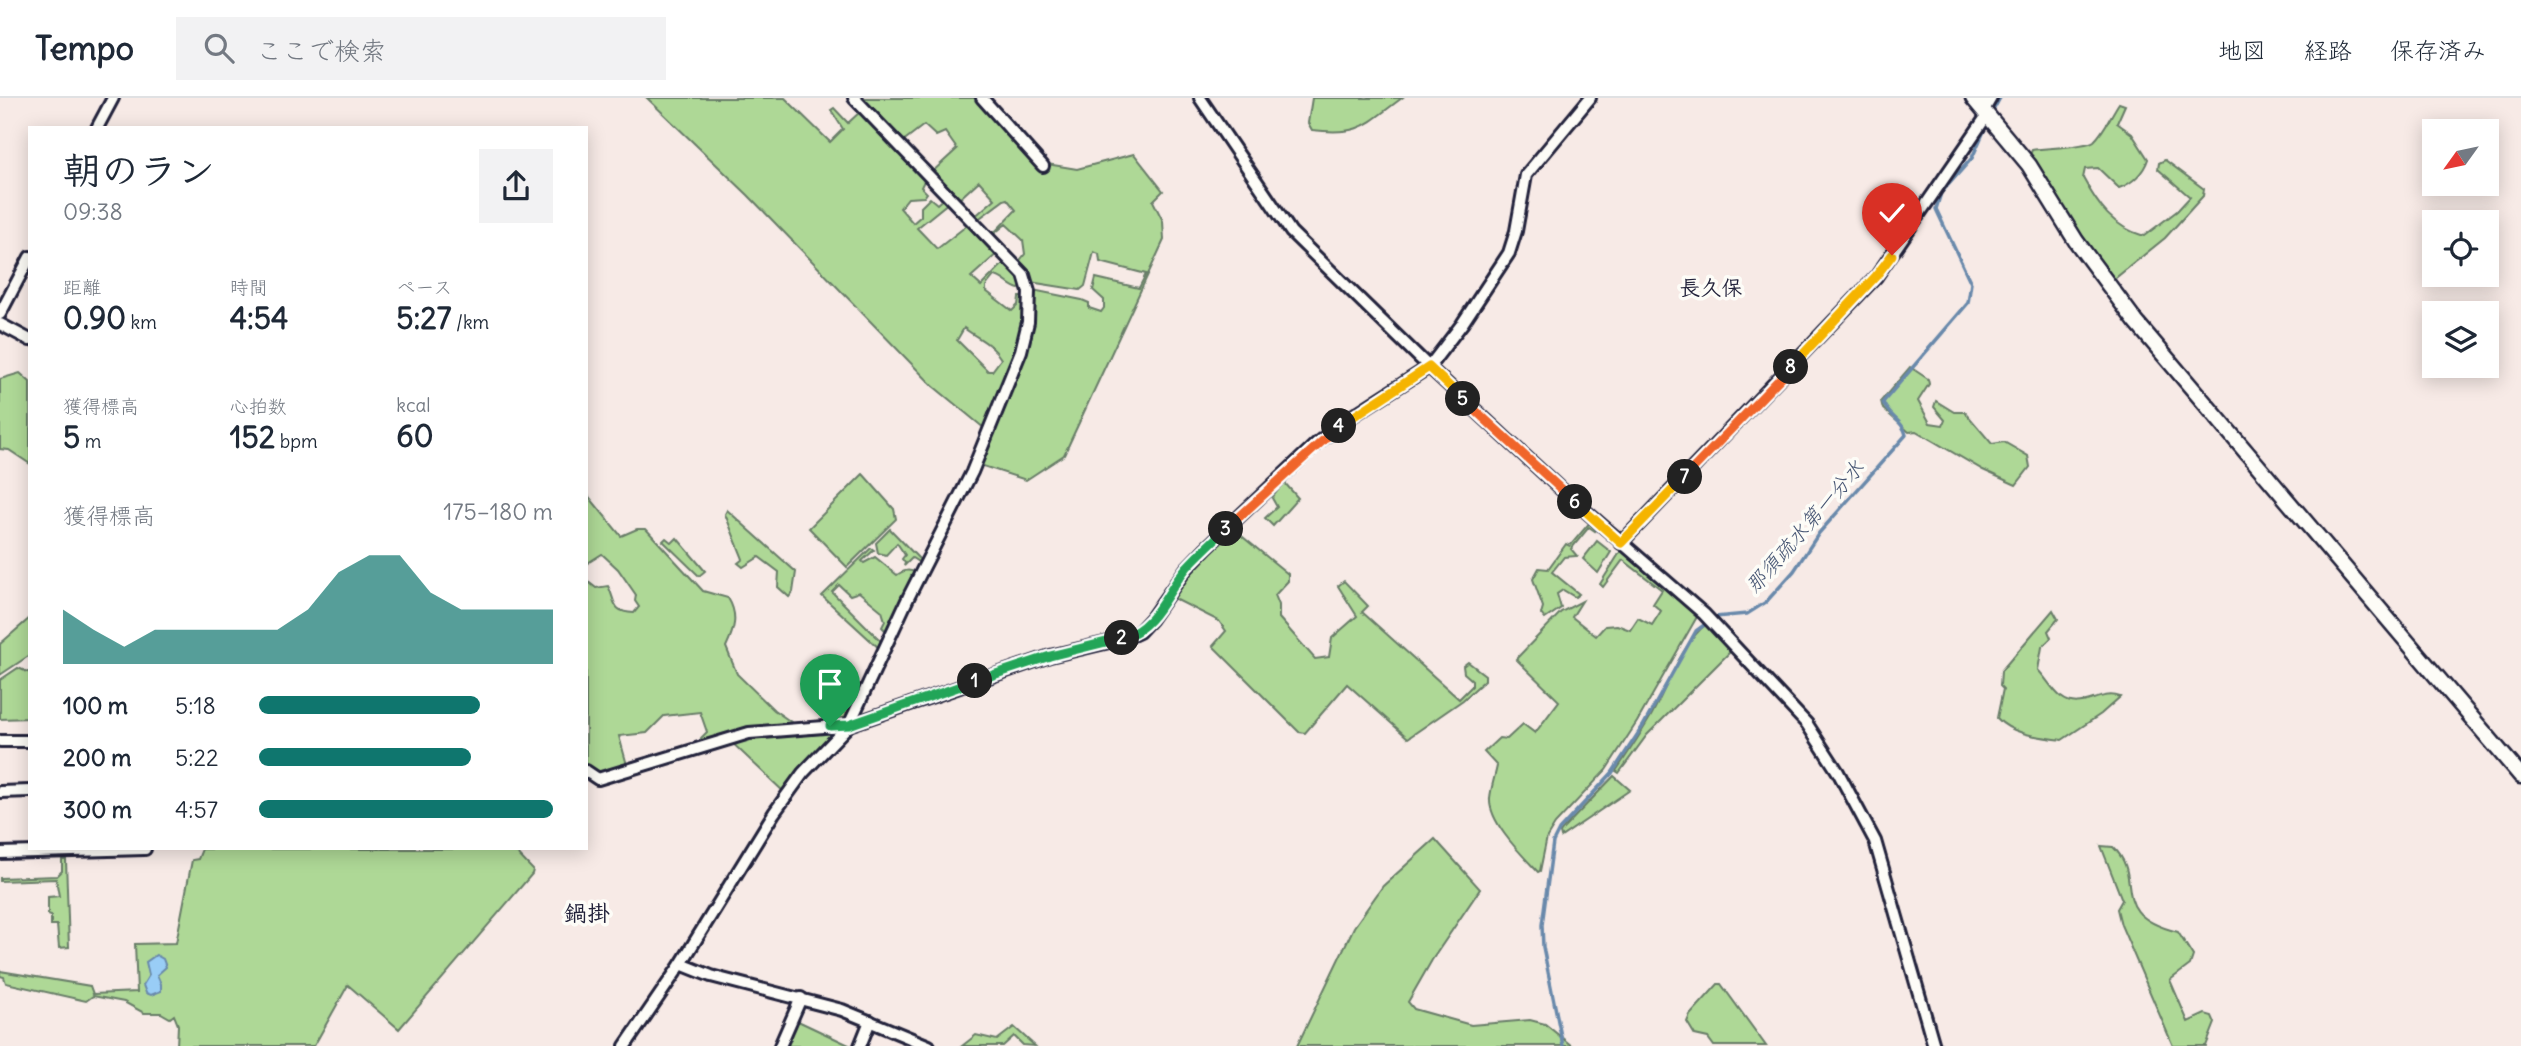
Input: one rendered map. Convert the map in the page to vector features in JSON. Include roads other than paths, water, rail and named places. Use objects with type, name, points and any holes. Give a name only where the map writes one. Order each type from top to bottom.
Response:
[{"type":"street","points":[[98,126],[113,98]]},
{"type":"street","points":[[625,1046],[681,964],[774,813],[803,773],[849,725],[976,460],[1021,351],[1028,322],[1029,292],[1024,275],[854,98]]},
{"type":"street","points":[[982,98],[1043,166]]},
{"type":"street","points":[[1200,98],[1291,232],[1429,367],[1621,543],[1704,614],[1807,724],[1875,841],[1934,1046]]},
{"type":"street","points":[[588,772],[598,779],[749,733],[849,725],[1050,656],[1126,638],[1139,632],[1151,620],[1186,569],[1316,444],[1346,420],[1429,367],[1462,324],[1509,253],[1516,231],[1526,175],[1590,98]]},
{"type":"street","points":[[1973,98],[1988,107],[2029,165],[2076,241],[2136,321],[2521,776]]},
{"type":"street","points":[[1621,543],[1876,276],[1988,107]]},
{"type":"street","points":[[0,314],[28,261]]},
{"type":"street","points":[[0,324],[28,339]]},
{"type":"street","points":[[0,741],[28,741]]},
{"type":"street","points":[[0,792],[28,791]]},
{"type":"street","points":[[0,853],[86,850]]},
{"type":"street","points":[[681,964],[711,976],[801,998],[870,1021],[929,1046]]},
{"type":"street","points":[[780,1046],[801,998]]},
{"type":"street","points":[[860,1046],[870,1021]]},
{"type":"water","points":[[156,955],[163,959],[166,967],[157,975],[161,991],[151,995],[146,993],[143,985],[149,975],[146,962]]},
{"type":"waterway","name":"那須疏水第一分水","points":[[1991,114],[2000,98]]},
{"type":"waterway","name":"那須疏水第一分水","points":[[1563,1046],[1543,947],[1542,925],[1553,842],[1559,830],[1612,773],[1643,726],[1696,631],[1715,617],[1747,614],[1766,602],[1794,571],[1819,533],[1906,435],[1902,425],[1883,402],[1968,303],[1971,283],[1936,209],[1941,193],[1972,158],[1988,122]]},
{"type":"district","name":"長久保","points":[[1711,288]]},
{"type":"district","name":"鍋掛","points":[[587,913]]}]
